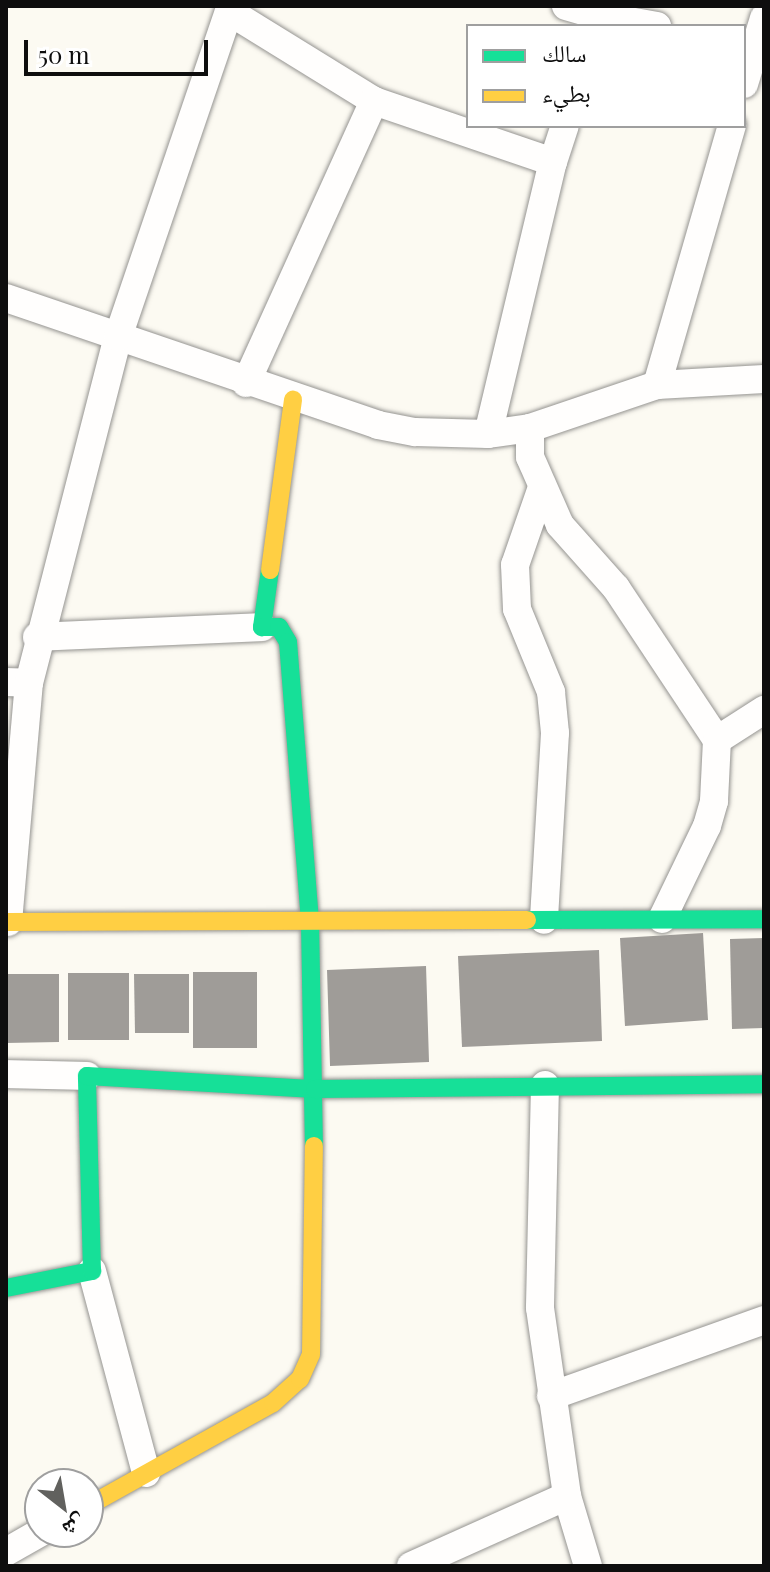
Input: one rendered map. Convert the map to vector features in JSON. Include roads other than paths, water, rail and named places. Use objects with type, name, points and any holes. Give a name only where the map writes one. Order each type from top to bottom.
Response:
[{"type":"street","points":[[566,6],[599,21],[634,24]]},
{"type":"street","points":[[553,162],[374,101],[230,9],[118,337],[37,637],[18,683],[7,922],[764,919]]},
{"type":"street","points":[[746,77],[757,37]]},
{"type":"street","points":[[246,383],[374,101]]},
{"type":"street","points":[[488,434],[553,162],[564,128]]},
{"type":"street","points":[[657,385],[731,128]]},
{"type":"street","points":[[6,298],[293,400],[415,432],[488,434],[530,428],[657,385],[764,379]]},
{"type":"street","points":[[262,627],[293,400]]},
{"type":"street","points":[[530,428],[530,457],[541,490],[560,525],[616,588],[717,740],[714,801],[707,826],[662,919]]},
{"type":"street","points":[[541,490],[515,565],[517,609],[551,692],[555,733],[544,920]]},
{"type":"street","points":[[37,637],[279,627],[288,642],[310,921],[315,1089],[308,1365],[273,1403],[104,1497]]},
{"type":"street","points":[[717,740],[764,710]]},
{"type":"street","points":[[6,1074],[315,1089],[764,1084]]},
{"type":"street","points":[[87,1076],[92,1271],[146,1473]]},
{"type":"street","points":[[545,1085],[540,1308],[567,1496],[588,1566]]},
{"type":"street","points":[[6,1288],[92,1271]]},
{"type":"street","points":[[551,1396],[764,1320]]},
{"type":"street","points":[[411,1566],[567,1496]]},
{"type":"street","points":[[6,1552],[24,1542]]}]
